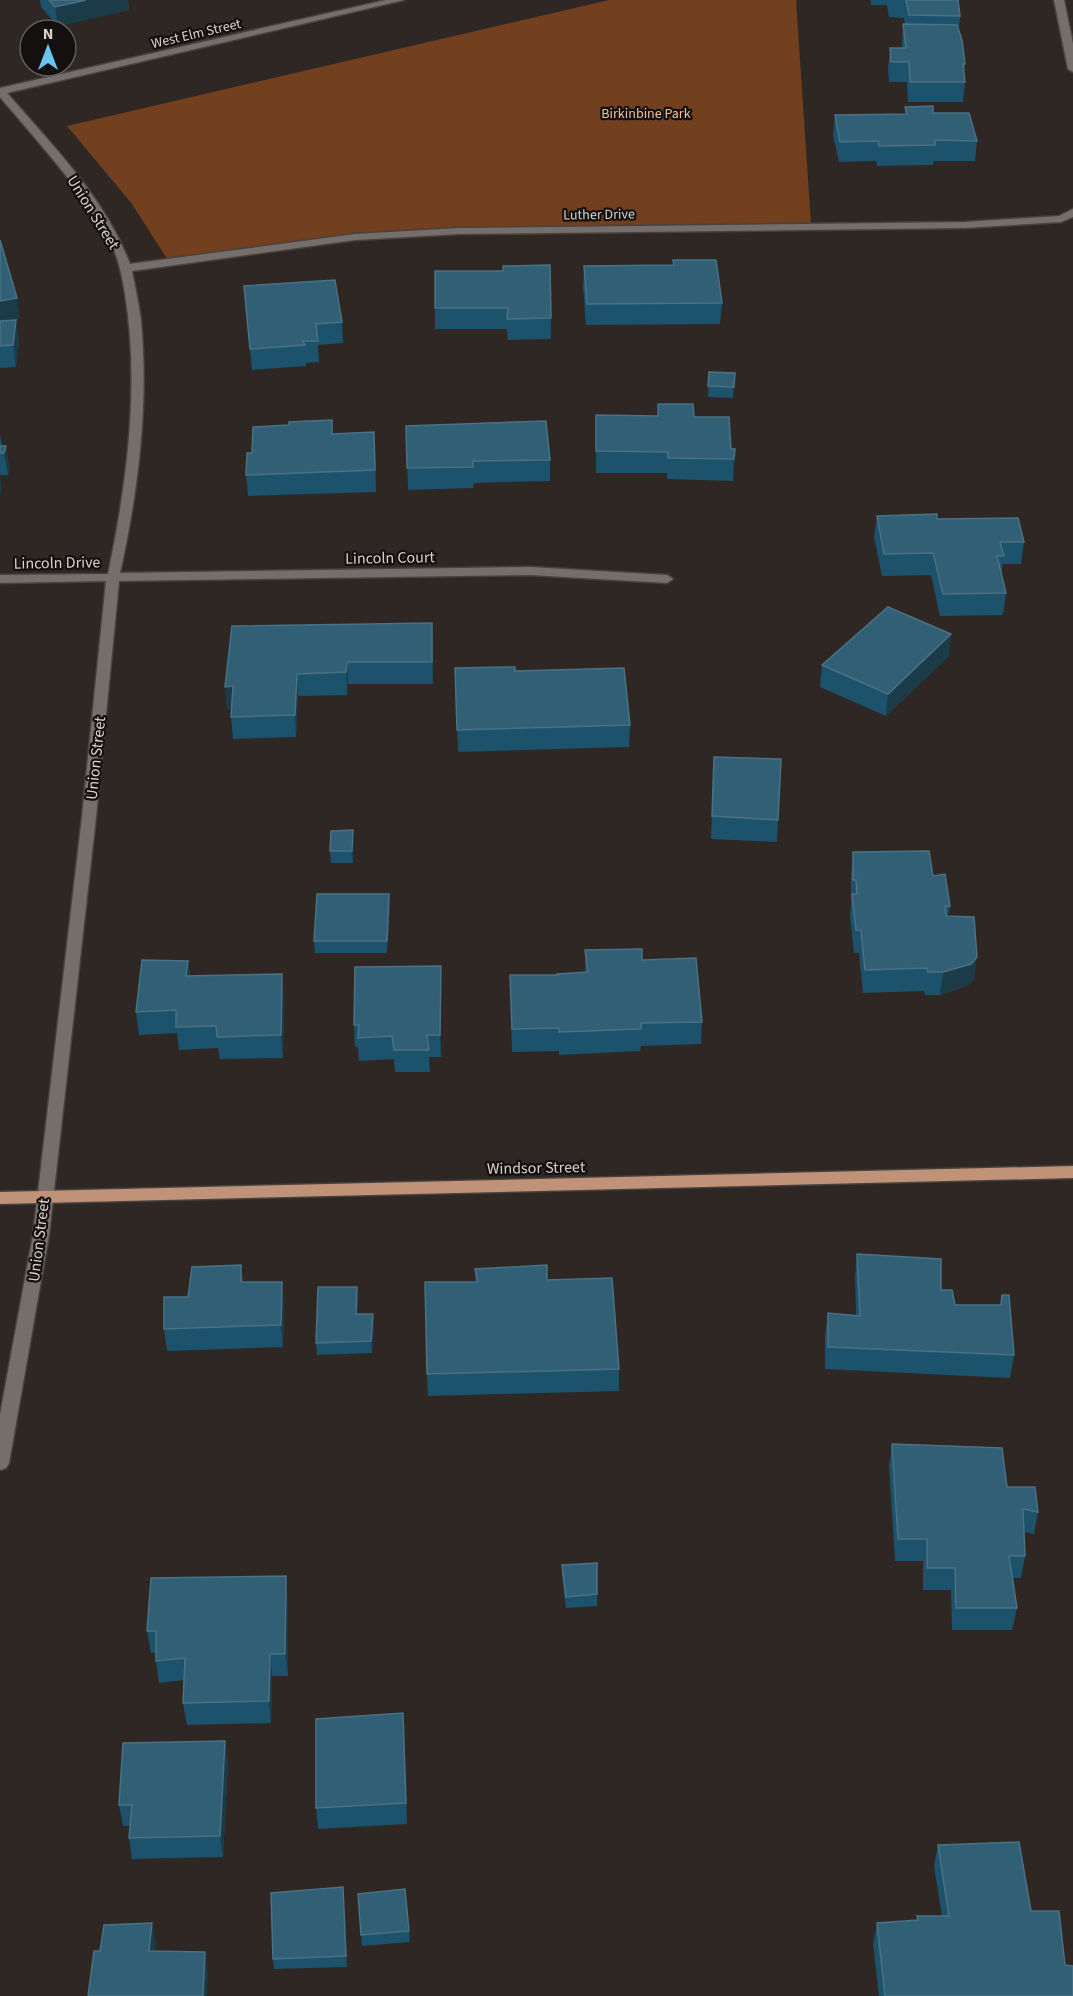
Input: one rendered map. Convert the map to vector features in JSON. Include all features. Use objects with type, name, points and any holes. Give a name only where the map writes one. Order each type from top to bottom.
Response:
[{"type":"main road","name":"Windsor Street","points":[[0,1198],[1073,1172]]},
{"type":"street","name":"West Elm Street","points":[[0,91],[399,0]]},
{"type":"street","points":[[1059,0],[1073,69]]},
{"type":"street","name":"Union Street","points":[[0,91],[79,184],[115,239],[126,268],[135,321],[137,401],[127,513],[113,578],[89,817],[41,1235],[0,1463]]},
{"type":"street","name":"Luther Drive","points":[[126,268],[355,237],[459,231],[964,225],[1061,219],[1073,212]]},
{"type":"street","name":"Lincoln Court","points":[[113,578],[530,571],[667,579]]},
{"type":"street","name":"Lincoln Drive","points":[[0,579],[113,578]]},
{"type":"green space","name":"Birkinbine Park","points":[[609,0],[796,0],[811,224],[492,228],[369,236],[169,262],[132,204],[67,126]]},
{"type":"building","points":[[49,0],[86,0],[55,7]]},
{"type":"building","points":[[906,0],[958,0],[960,16],[909,15]]},
{"type":"building","points":[[903,24],[957,25],[962,40],[965,82],[910,82],[909,62],[891,62],[890,48],[906,48]]},
{"type":"building","points":[[933,106],[933,113],[969,113],[977,141],[935,140],[935,145],[879,146],[878,141],[840,142],[835,115],[907,114],[905,107]]},
{"type":"building","points":[[0,240],[17,298],[0,301]]},
{"type":"building","points":[[673,260],[716,260],[722,303],[587,304],[584,266],[674,265]]},
{"type":"building","points":[[550,265],[551,318],[507,319],[508,308],[435,308],[435,271],[503,271],[503,266]]},
{"type":"building","points":[[335,280],[342,322],[316,324],[318,341],[303,341],[305,345],[250,349],[244,286]]},
{"type":"building","points":[[16,320],[13,345],[0,346],[0,321]]},
{"type":"building","points":[[709,372],[735,373],[734,387],[708,386]]},
{"type":"building","points":[[658,404],[693,404],[694,417],[729,417],[731,449],[735,449],[734,459],[668,458],[668,452],[596,451],[596,415],[658,416]]},
{"type":"building","points":[[332,420],[332,434],[374,432],[375,470],[246,475],[247,453],[252,453],[253,427],[289,425],[289,422]]},
{"type":"building","points":[[546,421],[550,460],[473,461],[473,467],[407,468],[406,426]]},
{"type":"building","points":[[0,446],[6,446],[4,453],[0,453]]},
{"type":"building","points":[[937,514],[937,519],[1018,518],[1024,542],[1000,542],[1004,556],[997,556],[1006,593],[943,594],[933,553],[884,554],[877,516]]},
{"type":"building","points":[[888,607],[951,634],[888,694],[822,665]]},
{"type":"building","points":[[432,623],[432,662],[347,662],[346,672],[297,674],[295,715],[231,717],[233,686],[225,687],[232,626]]},
{"type":"building","points":[[515,667],[515,671],[624,668],[630,725],[457,730],[455,668]]},
{"type":"building","points":[[714,757],[781,759],[778,820],[712,816]]},
{"type":"building","points":[[353,830],[352,851],[330,851],[331,831]]},
{"type":"building","points":[[929,851],[933,876],[945,874],[950,906],[945,906],[946,916],[974,917],[977,957],[971,964],[943,972],[928,972],[927,968],[865,970],[861,930],[856,930],[852,894],[857,894],[856,880],[853,880],[853,852]]},
{"type":"building","points":[[317,894],[389,894],[387,941],[314,941]]},
{"type":"building","points":[[642,949],[642,960],[696,958],[702,1022],[641,1023],[641,1029],[559,1032],[559,1028],[512,1029],[510,975],[557,975],[588,972],[585,950]]},
{"type":"building","points":[[142,960],[188,961],[186,976],[282,974],[281,1035],[217,1037],[216,1026],[176,1027],[176,1010],[136,1012]]},
{"type":"building","points":[[441,966],[440,1035],[427,1035],[429,1050],[394,1050],[392,1036],[358,1038],[359,1025],[354,1025],[355,967]]},
{"type":"building","points":[[857,1254],[941,1259],[941,1290],[952,1290],[955,1305],[1001,1305],[1002,1295],[1009,1295],[1014,1355],[828,1347],[828,1313],[860,1316]]},
{"type":"building","points":[[241,1265],[241,1282],[282,1282],[281,1325],[164,1329],[164,1297],[188,1297],[192,1267]]},
{"type":"building","points":[[547,1265],[547,1280],[612,1278],[619,1369],[427,1374],[425,1282],[478,1282],[475,1269]]},
{"type":"building","points":[[318,1287],[357,1287],[356,1314],[373,1314],[371,1341],[316,1343]]},
{"type":"building","points":[[892,1444],[1002,1448],[1007,1487],[1035,1487],[1038,1512],[1023,1509],[1025,1556],[1009,1556],[1017,1608],[956,1608],[955,1568],[927,1568],[927,1539],[898,1539]]},
{"type":"building","points":[[597,1563],[597,1594],[566,1597],[562,1565]]},
{"type":"building","points":[[286,1576],[285,1654],[270,1654],[269,1701],[183,1703],[185,1658],[156,1661],[156,1631],[147,1631],[151,1578]]},
{"type":"building","points":[[403,1713],[406,1803],[316,1808],[316,1719]]},
{"type":"building","points":[[225,1741],[220,1836],[129,1838],[132,1805],[119,1805],[123,1743]]},
{"type":"building","points":[[1019,1842],[1031,1911],[1059,1911],[1065,1965],[1073,1966],[1073,1996],[885,1996],[877,1923],[918,1920],[917,1916],[949,1916],[938,1845]]},
{"type":"building","points":[[343,1887],[346,1956],[273,1959],[271,1893]]},
{"type":"building","points":[[405,1889],[409,1931],[361,1935],[358,1894]]},
{"type":"building","points":[[152,1923],[149,1951],[205,1952],[203,1996],[88,1996],[94,1951],[100,1951],[104,1925]]}]
